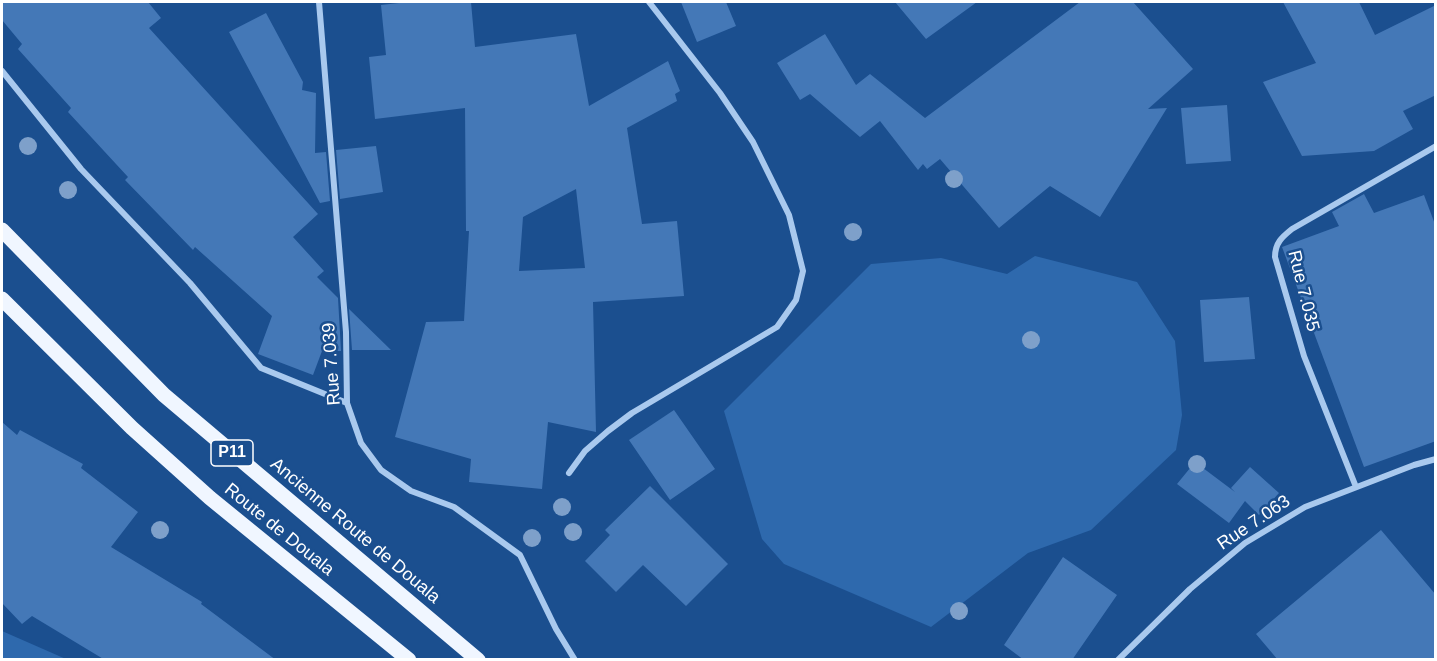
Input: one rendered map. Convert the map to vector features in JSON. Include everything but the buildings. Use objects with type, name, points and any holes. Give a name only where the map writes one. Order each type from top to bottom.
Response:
[{"type":"main road","name":"Ancienne Route de Douala","points":[[2,230],[164,395],[478,660]]},
{"type":"main road","name":"Route de Douala","points":[[2,299],[132,428],[210,498],[409,660]]},
{"type":"street","name":"Rue 7.039","points":[[319,2],[346,332],[347,403],[361,443],[381,470],[411,491],[454,507],[520,555],[556,629],[575,660]]},
{"type":"street","points":[[569,473],[585,451],[632,413],[777,327],[796,300],[803,271],[789,215],[753,142],[720,93],[649,2]]},
{"type":"street","points":[[2,71],[81,169],[190,283],[261,368],[347,403]]},
{"type":"street","name":"Rue 7.035","points":[[1356,487],[1304,356],[1275,257],[1275,248],[1280,238],[1292,229],[1436,146]]},
{"type":"street","name":"Rue 7.063","points":[[1118,660],[1190,589],[1245,543],[1305,507],[1436,459]]},
{"type":"shaded area","points":[[1035,256],[1137,282],[1175,341],[1182,415],[1176,450],[1091,530],[1028,553],[931,627],[784,564],[762,539],[724,411],[871,264],[941,258],[1007,274]]},
{"type":"shaded area","points":[[2,631],[59,656],[66,659],[2,659]]}]
